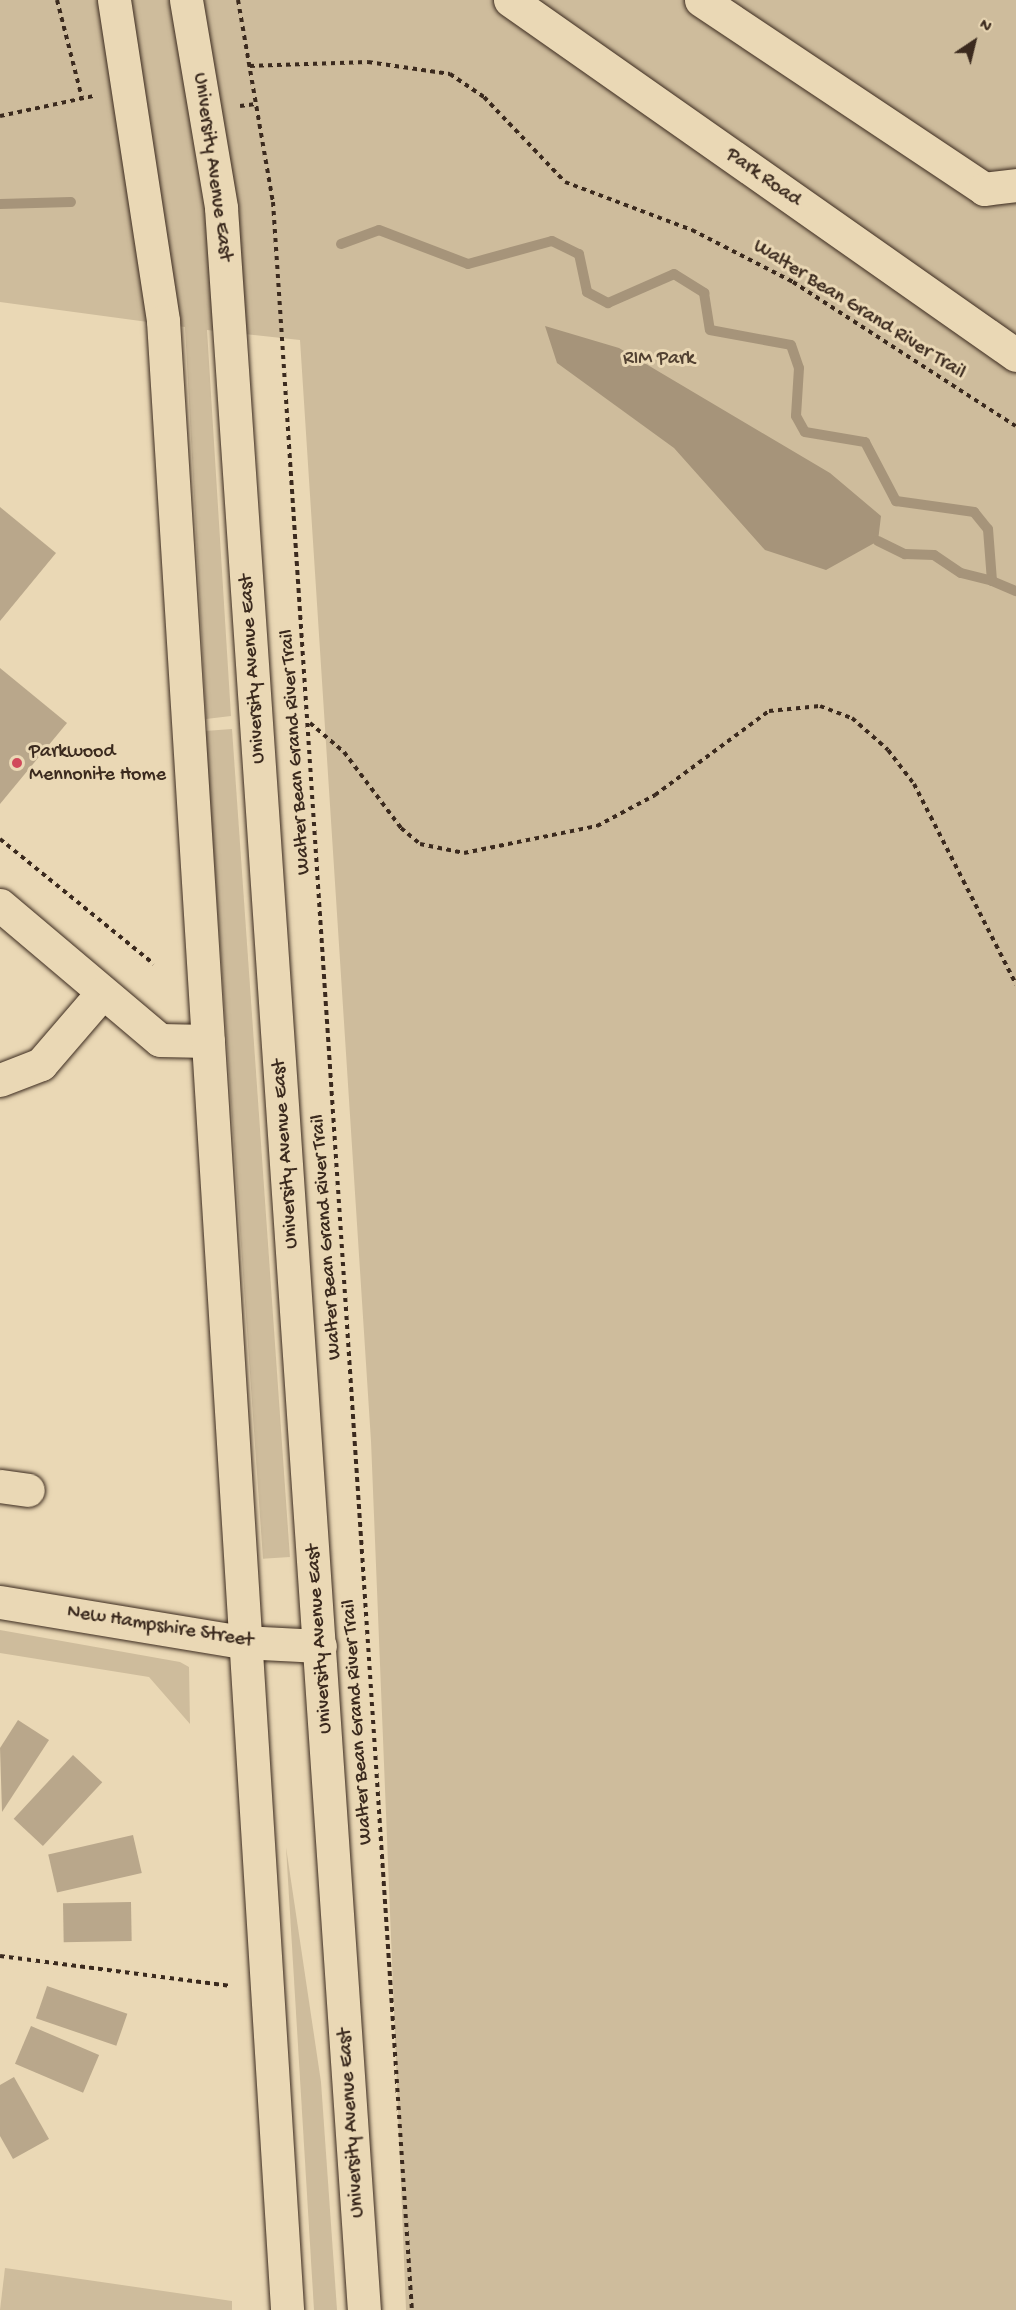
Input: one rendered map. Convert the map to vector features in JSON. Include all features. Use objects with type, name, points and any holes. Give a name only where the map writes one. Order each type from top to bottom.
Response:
[{"type":"main road","points":[[114,0],[163,321],[208,1041],[242,1642],[287,2310]]},
{"type":"main road","name":"University Avenue East","points":[[186,0],[221,208],[364,2310]]},
{"type":"main road","name":"Park Road","points":[[510,0],[1016,355]]},
{"type":"main road","points":[[701,0],[984,189],[1016,185]]},
{"type":"main road","points":[[0,904],[160,1040],[208,1041]]},
{"type":"main road","points":[[0,1080],[40,1064],[102,993]]},
{"type":"main road","name":"New Hampshire Street","points":[[0,1602],[242,1642],[320,1646]]},
{"type":"path","points":[[57,0],[82,98]]},
{"type":"path","points":[[238,0],[250,66]]},
{"type":"path","name":"Walter Bean Grand River Trail","points":[[412,2310],[310,723],[273,202],[250,66],[368,62],[450,74],[484,97],[565,182],[692,230],[793,282],[1016,426]]},
{"type":"path","points":[[0,116],[105,95]]},
{"type":"path","points":[[239,106],[256,104]]},
{"type":"path","points":[[310,723],[344,752],[401,828],[420,844],[464,853],[597,826],[656,795],[761,715],[820,705],[852,718],[888,750],[914,784],[1016,984]]},
{"type":"path","points":[[0,839],[154,964]]},
{"type":"path","points":[[0,1956],[219,1984]]},
{"type":"green space","name":"RIM Park","points":[[0,0],[1016,0],[1016,2310],[406,2310],[371,1441],[300,340],[207,330],[231,716],[206,719],[185,327],[0,302]]},
{"type":"green space","points":[[232,729],[290,1557],[263,1559],[205,731]]},
{"type":"green space","points":[[0,1630],[180,1662],[189,1667],[190,1724],[149,1677],[0,1653]]},
{"type":"green space","points":[[286,1847],[321,2082],[337,2310],[314,2310]]},
{"type":"green space","points":[[5,2268],[232,2301],[232,2310],[0,2310]]},
{"type":"shaded area","points":[[545,326],[619,348],[830,473],[881,516],[878,541],[826,570],[765,550],[674,448],[557,363]]},
{"type":"building","points":[[0,507],[56,553],[0,621]]},
{"type":"building","name":"Parkwood Mennonite Home","points":[[0,668],[67,723],[0,804]]},
{"type":"building","points":[[18,1720],[49,1740],[2,1812],[0,1748]]},
{"type":"building","points":[[73,1755],[102,1782],[43,1846],[14,1819]]},
{"type":"building","points":[[133,1835],[142,1873],[57,1893],[48,1855]]},
{"type":"building","points":[[131,1902],[132,1941],[64,1942],[63,1903]]},
{"type":"building","points":[[47,1986],[127,2014],[116,2046],[36,2018]]},
{"type":"building","points":[[31,2026],[99,2055],[83,2093],[15,2064]]},
{"type":"building","points":[[14,2077],[49,2139],[13,2159],[0,2136],[0,2085]]},
{"type":"waterway","points":[[0,204],[71,202]]},
{"type":"waterway","points":[[341,244],[379,230],[468,264],[552,241],[579,254],[587,292],[608,303],[674,274],[704,293],[710,330],[791,345],[799,368],[796,416],[805,432],[865,442],[896,501],[974,512],[988,529],[992,581],[1016,591]]},
{"type":"waterway","points":[[878,541],[905,554],[934,555],[961,573],[992,581]]},
{"type":"place","name":"Parkwood Mennonite Home","points":[[17,763]]}]
